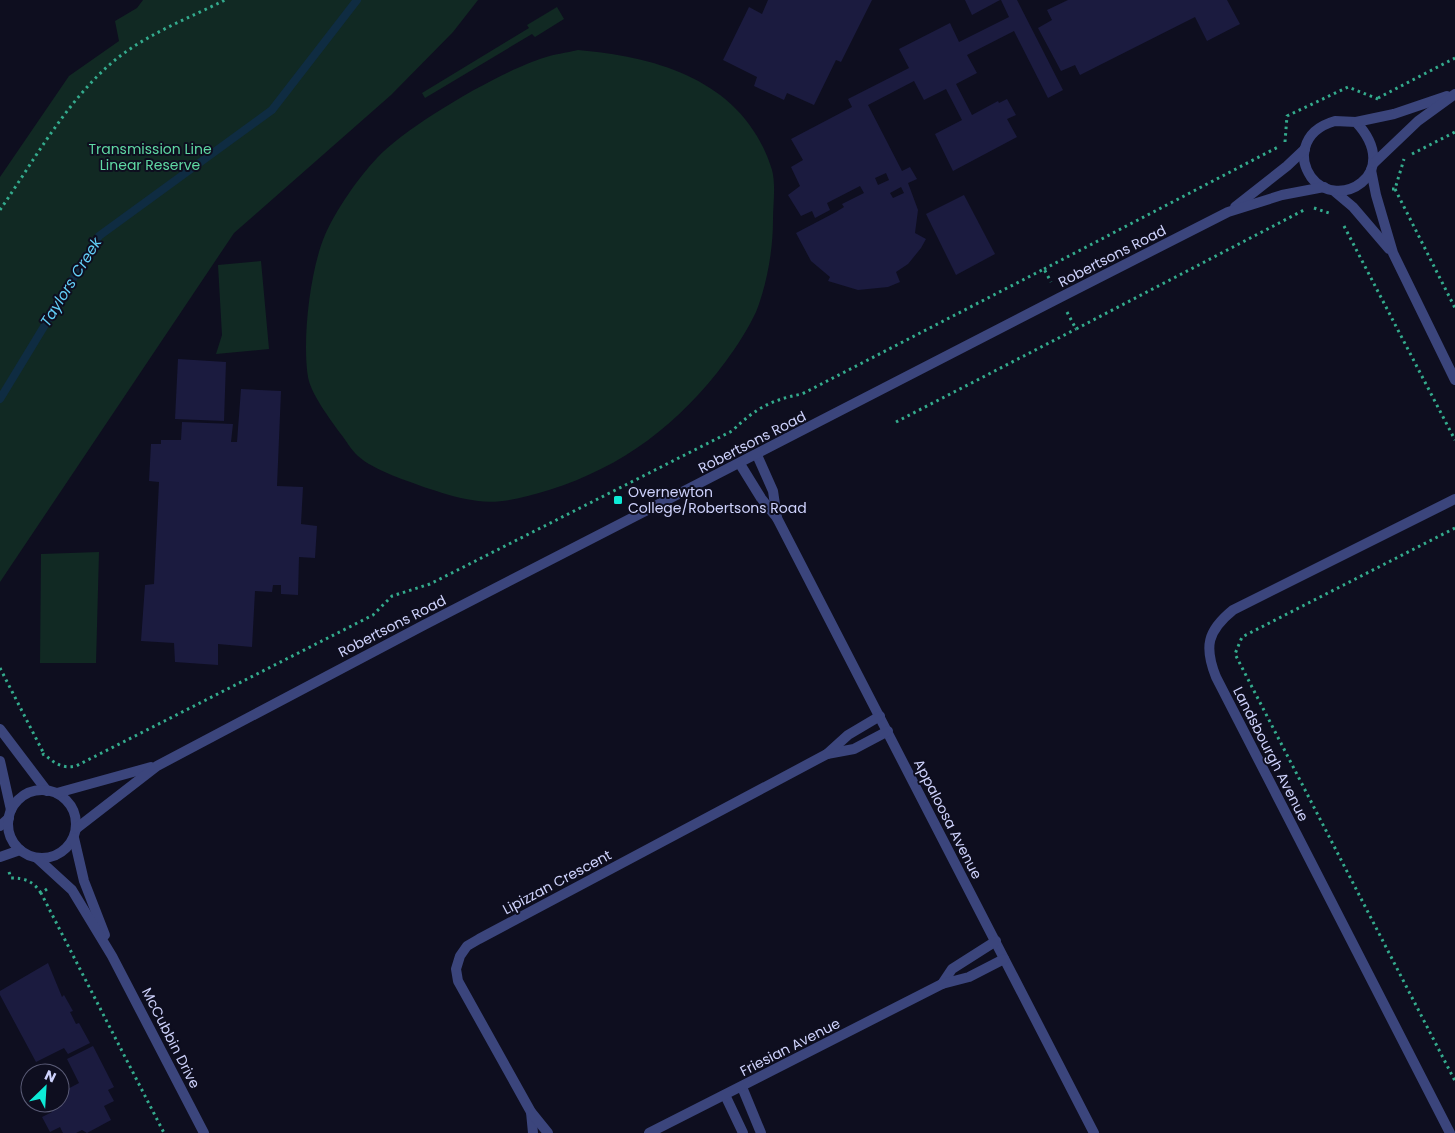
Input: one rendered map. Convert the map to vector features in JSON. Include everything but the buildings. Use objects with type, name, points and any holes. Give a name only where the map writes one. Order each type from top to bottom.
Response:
[{"type":"street","points":[[1393,254],[1353,206],[1334,191],[1314,180],[1308,172],[1304,161],[1304,149],[1308,139],[1324,124],[1335,121],[1356,122],[1394,114],[1455,94]]},
{"type":"street","points":[[1334,191],[1356,186],[1365,179],[1373,166],[1418,121],[1455,94]]},
{"type":"street","points":[[1356,122],[1371,140],[1374,151],[1373,166],[1376,195],[1393,254],[1455,380]]},
{"type":"street","name":"Robertsons Road","points":[[1228,212],[1288,166],[1304,149]]},
{"type":"street","name":"Robertsons Road","points":[[77,828],[157,766],[424,625],[1228,212],[1282,195],[1324,187]]},
{"type":"street","name":"Appaloosa Avenue","points":[[757,455],[773,490],[777,518]]},
{"type":"street","name":"Appaloosa Avenue","points":[[740,464],[761,498],[777,518],[1094,1133]]},
{"type":"street","name":"Landsbourgh Avenue","points":[[1450,1133],[1216,678],[1208,657],[1214,631],[1221,620],[1233,610],[1455,498]]},
{"type":"street","name":"Lipizzan Crescent","points":[[548,1133],[531,1112],[458,981],[456,969],[460,956],[467,946],[827,754],[848,735],[880,716]]},
{"type":"street","points":[[0,729],[52,792],[72,808],[77,828],[68,848],[49,858],[38,858],[20,850],[12,841],[8,830],[10,814],[0,761]]},
{"type":"street","name":"Lipizzan Crescent","points":[[827,754],[854,749],[888,731]]},
{"type":"street","name":"Robertsons Road","points":[[52,792],[157,766]]},
{"type":"street","points":[[0,826],[26,794],[52,792]]},
{"type":"street","name":"McCubbin Drive","points":[[74,838],[84,881],[112,956]]},
{"type":"street","points":[[1,856],[20,850]]},
{"type":"street","name":"McCubbin Drive","points":[[38,858],[72,890],[112,956],[204,1133]]},
{"type":"street","name":"Friesian Avenue","points":[[942,984],[952,969],[996,941]]},
{"type":"street","name":"Friesian Avenue","points":[[648,1133],[942,984],[969,977],[1004,959]]},
{"type":"street","points":[[742,1087],[761,1133]]},
{"type":"street","points":[[725,1095],[743,1133]]},
{"type":"street","name":"Lipizzan Crescent","points":[[531,1112],[533,1133]]},
{"type":"path","points":[[0,210],[63,117],[116,60],[136,46],[225,0]]},
{"type":"path","points":[[1377,98],[1455,58]]},
{"type":"path","points":[[1405,157],[1455,132]]},
{"type":"path","points":[[1044,269],[1278,148]]},
{"type":"path","points":[[1395,189],[1455,308]]},
{"type":"path","points":[[1343,225],[1455,440]]},
{"type":"path","points":[[896,422],[1076,329]]},
{"type":"path","points":[[1455,528],[1242,637],[1235,654],[1455,1081]]},
{"type":"path","points":[[0,668],[44,754]]},
{"type":"path","points":[[1,856],[12,878],[23,878],[30,881],[41,893],[164,1133]]},
{"type":"path","points":[[41,893],[62,880]]},
{"type":"green space","name":"Transmission Line Linear Reserve","points":[[143,0],[478,0],[453,32],[391,95],[234,233],[0,582],[0,177],[69,76],[119,41],[115,21],[137,8]]},
{"type":"green space","points":[[557,7],[564,19],[535,37],[532,34],[425,98],[422,93],[529,28],[527,25]]},
{"type":"green space","points":[[578,50],[639,59],[668,68],[696,80],[720,95],[742,115],[759,140],[772,170],[774,195],[771,255],[756,312],[726,361],[689,404],[669,423],[625,455],[601,469],[576,480],[523,497],[487,502],[442,493],[382,471],[353,451],[321,406],[308,377],[306,344],[311,286],[325,235],[341,205],[362,175],[377,158],[410,130],[455,101],[503,75],[551,55]]},
{"type":"green space","points":[[261,261],[269,349],[216,354],[222,335],[218,265]]},
{"type":"green space","points":[[99,552],[96,663],[40,663],[41,554]]},
{"type":"waterway","name":"Taylors Creek","points":[[0,399],[99,236],[272,110],[357,0]]},
{"type":"place","name":"Overnewton College/Robertsons Road","points":[[618,500]]}]
